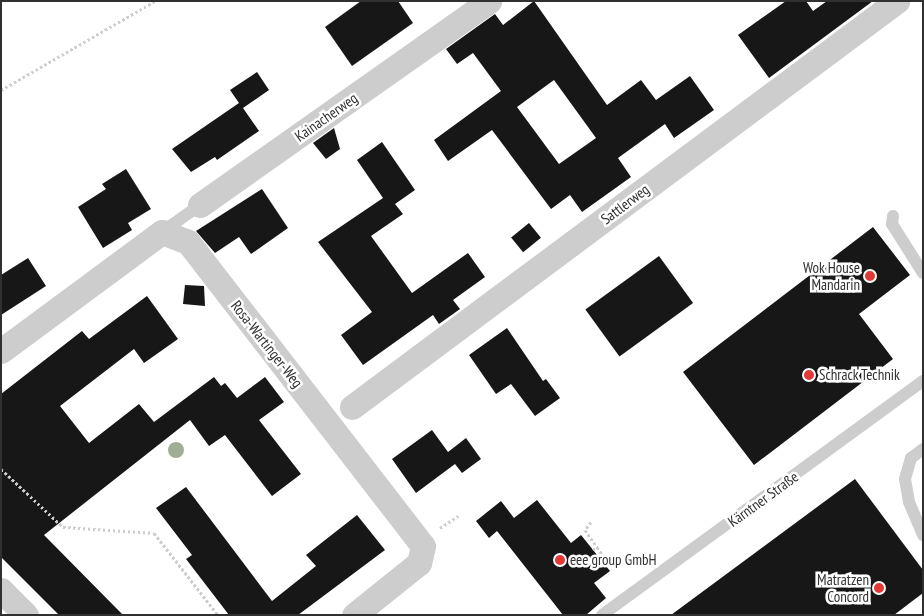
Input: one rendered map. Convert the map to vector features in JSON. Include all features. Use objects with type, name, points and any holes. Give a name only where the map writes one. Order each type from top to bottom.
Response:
[{"type":"street","name":"Kainacherweg","points":[[200,205],[489,1]]},
{"type":"street","name":"Sattlerweg","points":[[352,407],[898,1]]},
{"type":"street","points":[[1,351],[162,232]]},
{"type":"street","name":"Rosa-Wartinger-Weg","points":[[162,232],[188,242],[423,546],[419,563],[354,615]]},
{"type":"street","points":[[1,590],[26,615]]},
{"type":"lane","name":"Kainacherweg","points":[[162,232],[200,205]]},
{"type":"lane","points":[[894,216],[892,224],[923,273]]},
{"type":"lane","name":"Kärntner Straße","points":[[602,615],[923,382]]},
{"type":"lane","points":[[923,449],[911,458],[905,479],[909,502],[923,535]]},
{"type":"path","points":[[1,90],[155,1]]},
{"type":"path","points":[[1,469],[62,527],[154,533],[218,615]]},
{"type":"path","points":[[591,522],[585,530],[608,563],[623,565]]},
{"type":"path","points":[[593,550],[597,547]]},
{"type":"building","points":[[361,1],[398,1],[413,23],[352,66],[325,27]]},
{"type":"building","points":[[534,1],[607,105],[641,80],[656,100],[690,76],[714,110],[674,138],[665,124],[618,158],[631,177],[582,212],[570,195],[551,209],[492,130],[448,161],[434,140],[501,91],[473,53],[457,64],[446,49],[495,14],[503,25]],"holes":[[[554,80],[596,138],[559,164],[517,107]]]},
{"type":"building","points":[[786,1],[806,1],[813,11],[827,1],[873,1],[769,78],[738,35]]},
{"type":"building","points":[[257,72],[269,90],[243,108],[259,131],[217,160],[215,157],[191,172],[172,149],[239,103],[230,90]]},
{"type":"building","points":[[334,128],[340,149],[326,159],[313,143]]},
{"type":"building","points":[[382,142],[415,190],[395,204],[403,214],[371,236],[412,293],[468,253],[485,277],[453,300],[460,309],[439,324],[433,315],[363,365],[341,335],[372,312],[318,242],[383,198],[357,160]]},
{"type":"building","points":[[126,169],[151,209],[128,223],[132,230],[103,248],[78,207],[106,189],[102,184]]},
{"type":"building","points":[[262,189],[288,228],[251,254],[239,237],[215,253],[196,231]]},
{"type":"building","points":[[529,223],[541,238],[523,252],[511,237]]},
{"type":"building","points":[[873,227],[910,275],[859,314],[893,359],[754,465],[683,372]]},
{"type":"building","points":[[659,256],[693,303],[619,356],[585,309]]},
{"type":"building","points":[[28,258],[46,286],[1,315],[1,275]]},
{"type":"building","points":[[185,285],[204,286],[205,306],[183,304]]},
{"type":"building","points":[[147,296],[178,339],[144,363],[134,349],[60,406],[89,443],[139,404],[154,422],[214,377],[221,386],[225,383],[237,398],[265,377],[284,402],[259,420],[301,474],[272,496],[225,435],[209,446],[190,420],[44,535],[123,615],[59,615],[1,557],[1,394],[82,331],[89,339]]},
{"type":"building","points":[[507,328],[543,381],[546,379],[560,398],[535,416],[511,384],[496,394],[469,355]]},
{"type":"building","points":[[432,430],[448,452],[466,438],[481,459],[462,473],[455,464],[416,493],[392,459]]},
{"type":"building","points":[[855,479],[923,570],[923,593],[894,615],[671,615]]},
{"type":"building","points":[[186,487],[272,601],[316,566],[306,555],[357,515],[385,550],[298,615],[229,615],[186,559],[192,555],[156,508]]},
{"type":"building","name":"eee group GmbH","points":[[537,500],[571,543],[581,535],[610,571],[594,583],[606,598],[586,615],[563,615],[497,531],[489,538],[476,521],[501,501],[514,518]]},
{"type":"place","name":"Wok House Mandarin","points":[[870,276]]},
{"type":"place","name":"Schrack Technik","points":[[809,375]]},
{"type":"place","name":"eee group GmbH","points":[[560,560]]},
{"type":"place","name":"Matratzen Concord","points":[[879,588]]}]
